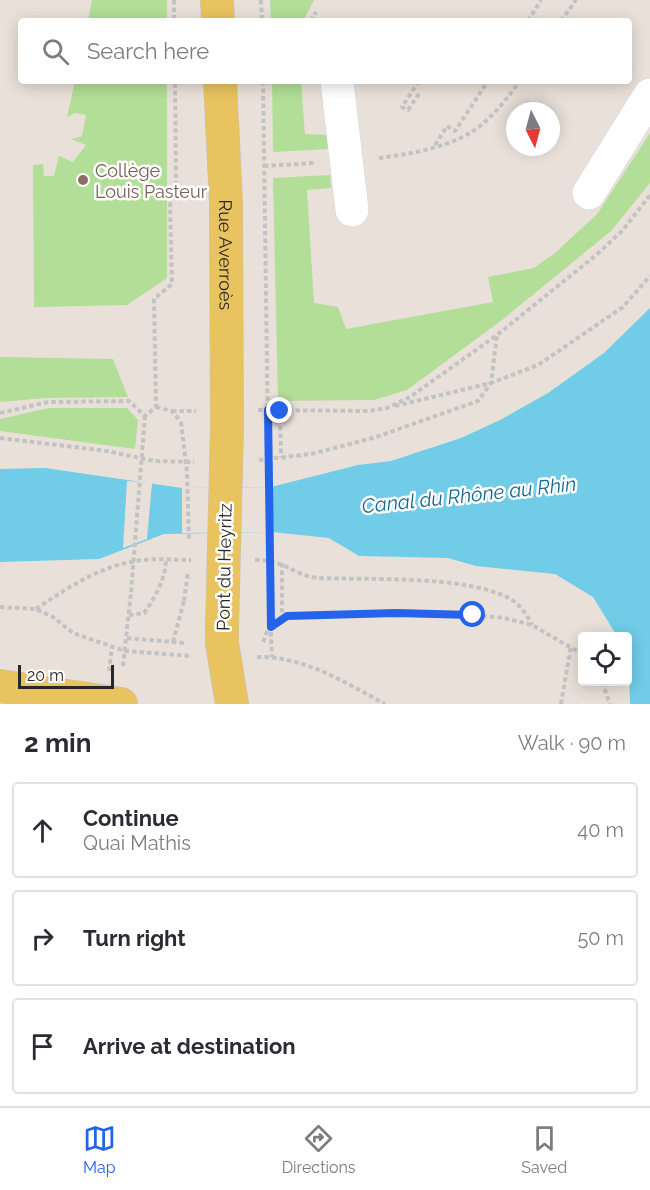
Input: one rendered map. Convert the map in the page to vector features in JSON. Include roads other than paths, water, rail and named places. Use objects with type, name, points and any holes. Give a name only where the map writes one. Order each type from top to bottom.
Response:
[{"type":"main road","points":[[217,0],[218,18]]},
{"type":"main road","name":"Rue Averroès","points":[[220,84],[226,202],[227,428]]},
{"type":"main road","name":"Pont du Heyritz","points":[[227,428],[222,642],[232,704]]},
{"type":"main road","points":[[0,686],[121,704]]},
{"type":"lane","points":[[337,84],[352,210]]},
{"type":"lane","points":[[589,193],[650,95]]},
{"type":"water","name":"Canal du Rhône au Rhin","points":[[650,308],[650,704],[630,704],[632,632],[615,632],[593,597],[555,574],[476,566],[448,558],[359,556],[329,538],[272,532],[164,534],[99,559],[0,562],[0,469],[45,468],[182,488],[271,487],[358,465],[391,461],[461,438],[500,420],[548,393],[604,353]]},
{"type":"place","name":"Collège Louis Pasteur","points":[[83,180]]}]
